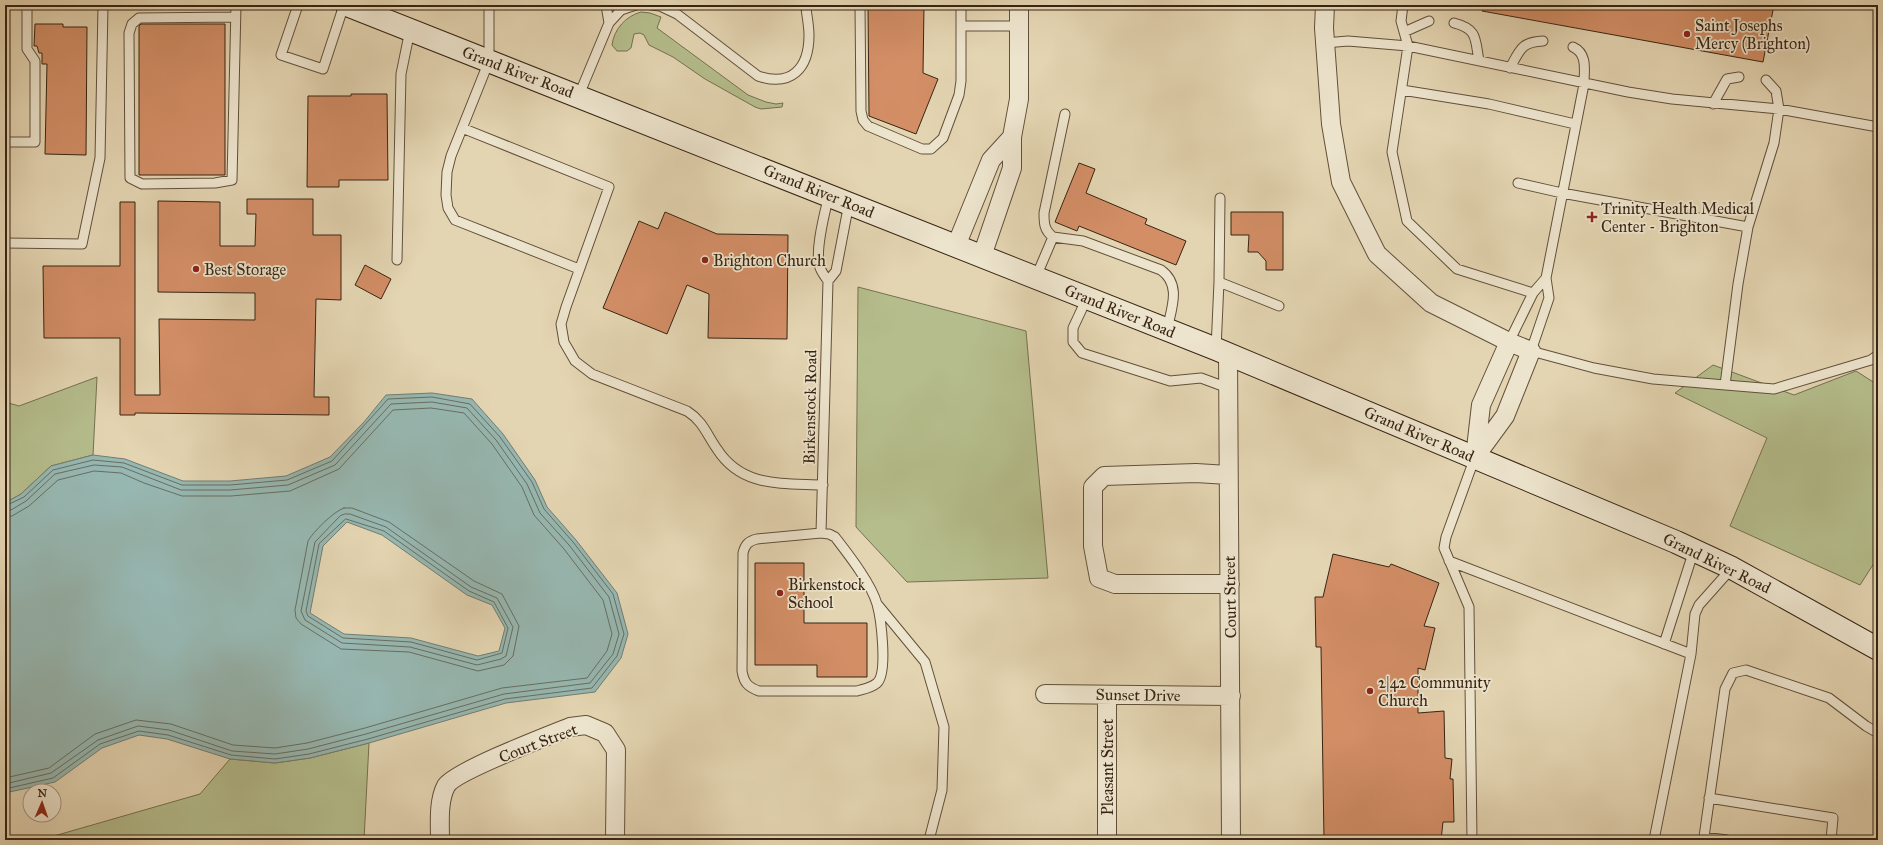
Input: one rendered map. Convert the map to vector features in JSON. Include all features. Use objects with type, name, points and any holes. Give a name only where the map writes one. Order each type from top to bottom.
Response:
[{"type":"main road","name":"Grand River Road","points":[[346,5],[579,95],[1222,352],[1474,457],[1694,550],[1732,568],[1878,649]]},
{"type":"street","points":[[982,256],[1012,168],[1012,137],[1019,99],[1019,5]]},
{"type":"street","points":[[1313,5],[1324,36]]},
{"type":"street","points":[[1325,5],[1324,36],[1331,124],[1341,182],[1377,254],[1431,303],[1509,342],[1531,351],[1504,416],[1474,457]]},
{"type":"street","points":[[956,246],[991,160],[1012,137]]},
{"type":"street","points":[[1474,457],[1480,405],[1509,342]]},
{"type":"street","name":"Court Street","points":[[1222,352],[1228,388],[1231,840]]},
{"type":"street","points":[[1228,475],[1196,473],[1104,476],[1093,487],[1093,546],[1098,578],[1115,584],[1230,584]]},
{"type":"street","name":"Sunset Drive","points":[[1045,694],[1230,696]]},
{"type":"street","name":"Pleasant Street","points":[[1106,840],[1107,695]]},
{"type":"street","name":"Court Street","points":[[440,840],[441,805],[446,785],[470,769],[570,727],[586,725],[605,733],[616,750],[615,840]]},
{"type":"lane","points":[[5,142],[35,142],[35,61],[27,49],[27,5]]},
{"type":"lane","points":[[5,244],[82,244],[100,158],[103,6],[101,5]]},
{"type":"lane","points":[[235,17],[139,18],[132,24],[129,33],[130,178],[142,184],[215,183],[232,180],[236,5]]},
{"type":"lane","points":[[298,5],[281,55],[323,69],[346,5]]},
{"type":"lane","points":[[489,5],[489,61],[451,156],[446,183],[448,208],[455,220],[579,269]]},
{"type":"lane","points":[[606,5],[609,23]]},
{"type":"lane","points":[[579,95],[609,23],[621,10],[636,5]]},
{"type":"lane","points":[[651,5],[661,5],[677,14],[758,76],[771,80],[787,78],[798,71],[805,59],[809,36],[805,6]]},
{"type":"lane","points":[[860,5],[861,111],[863,120],[868,126],[922,149],[931,149],[943,138],[959,95],[961,81],[961,5]]},
{"type":"lane","points":[[1403,5],[1401,21],[1408,46],[1392,152],[1407,221],[1457,269],[1533,292]]},
{"type":"lane","points":[[1404,32],[1429,21]]},
{"type":"lane","points":[[1454,23],[1467,26],[1474,34],[1479,61]]},
{"type":"lane","points":[[962,26],[1019,26]]},
{"type":"lane","points":[[397,260],[401,74],[410,30]]},
{"type":"lane","points":[[1324,36],[1348,41],[1408,46],[1584,84],[1672,99],[1779,109],[1878,128]]},
{"type":"lane","points":[[1510,68],[1523,46],[1530,42],[1542,41]]},
{"type":"lane","points":[[1573,47],[1579,50],[1585,61],[1584,84],[1546,278],[1549,298],[1531,351],[1594,368],[1652,379],[1774,389],[1871,360],[1878,355]]},
{"type":"lane","points":[[1713,104],[1727,79],[1739,77]]},
{"type":"lane","points":[[1725,385],[1738,284],[1748,227],[1774,143],[1779,109],[1776,91],[1766,80]]},
{"type":"lane","points":[[1402,90],[1490,104],[1575,124]]},
{"type":"lane","points":[[1065,114],[1044,213],[1044,225],[1053,237],[1083,241],[1162,270],[1169,275],[1174,294],[1167,330]]},
{"type":"lane","points":[[462,128],[609,187],[579,269],[562,324],[564,342],[575,361],[592,374],[687,411],[695,416],[702,424],[726,462],[736,471],[752,479],[771,483],[822,485]]},
{"type":"lane","points":[[1518,183],[1562,193],[1748,227]]},
{"type":"lane","name":"Birkenstock Road","points":[[821,533],[828,281],[820,269],[819,259],[820,234],[829,195]]},
{"type":"lane","points":[[1220,198],[1219,282],[1222,352]]},
{"type":"lane","name":"Birkenstock Road","points":[[828,281],[836,271],[849,203]]},
{"type":"lane","points":[[1036,278],[1053,237]]},
{"type":"lane","points":[[1509,342],[1533,292],[1546,278]]},
{"type":"lane","points":[[1219,282],[1279,306]]},
{"type":"lane","points":[[1087,298],[1073,328],[1073,342],[1082,353],[1170,381],[1201,378],[1228,388]]},
{"type":"lane","points":[[1472,840],[1469,607],[1444,548],[1446,537],[1474,457]]},
{"type":"lane","points":[[877,604],[882,638],[882,671],[878,682],[869,688],[857,691],[759,691],[749,687],[743,681],[743,561],[745,546],[750,541],[756,539],[821,533],[829,534],[835,537],[865,580],[877,604],[925,662],[944,727],[942,790],[929,840]]},
{"type":"lane","points":[[1664,644],[1694,550]]},
{"type":"lane","points":[[1449,561],[1690,654]]},
{"type":"lane","points":[[1654,840],[1690,654],[1695,614],[1698,605],[1732,568]]},
{"type":"lane","points":[[1727,840],[1703,838],[1725,689],[1733,673],[1746,670],[1829,698],[1866,726],[1878,733]]},
{"type":"lane","points":[[1709,798],[1834,818],[1831,840]]},
{"type":"green space","points":[[641,12],[650,13],[661,17],[657,28],[748,95],[766,102],[776,104],[783,103],[782,107],[761,109],[755,107],[705,79],[673,57],[649,45],[644,35],[640,33],[634,34],[631,48],[627,51],[617,51],[612,45],[618,29],[630,17]]},
{"type":"green space","points":[[858,287],[1026,331],[1048,578],[907,582],[856,527]]},
{"type":"green space","points":[[1713,365],[1794,395],[1856,371],[1878,385],[1878,557],[1860,585],[1730,526],[1767,438],[1675,393]]},
{"type":"green space","points":[[97,377],[93,455],[51,466],[21,494],[5,503],[5,402],[19,406]]},
{"type":"green space","points":[[369,743],[364,840],[40,840],[200,794],[230,759],[275,763],[310,758]]},
{"type":"water","points":[[432,393],[472,399],[503,434],[535,480],[547,507],[576,540],[617,593],[628,634],[621,658],[595,692],[506,703],[369,743],[310,758],[275,763],[230,759],[167,739],[139,735],[102,748],[55,782],[22,783],[22,789],[5,793],[5,503],[21,494],[51,466],[93,455],[125,459],[183,481],[230,481],[286,476],[330,457],[364,422],[386,395]],"holes":[[[347,522],[382,535],[467,595],[492,605],[505,628],[499,651],[478,656],[411,638],[344,634],[310,613],[323,546]]]},
{"type":"building","points":[[868,5],[924,5],[923,73],[938,79],[916,134],[869,116]]},
{"type":"building","name":"Saint Josephs Mercy (Brighton)","points":[[1483,5],[1774,5],[1763,62],[1482,11]]},
{"type":"building","points":[[35,24],[63,24],[63,27],[87,27],[86,155],[45,154],[47,64],[42,64],[42,53],[39,53],[37,46],[34,46]]},
{"type":"building","points":[[141,24],[225,24],[225,175],[139,175],[139,26]]},
{"type":"building","points":[[351,94],[387,94],[388,180],[339,180],[339,187],[307,187],[308,96],[351,96]]},
{"type":"building","points":[[1079,163],[1095,169],[1086,193],[1147,219],[1145,224],[1186,241],[1176,265],[1079,226],[1077,231],[1055,222]]},
{"type":"building","points":[[247,199],[313,199],[313,235],[341,235],[341,300],[316,299],[314,397],[329,397],[329,415],[135,413],[135,415],[120,415],[120,338],[44,338],[43,266],[120,266],[120,202],[135,202],[135,395],[160,395],[159,319],[255,320],[255,293],[158,292],[158,201],[220,202],[220,246],[255,246],[256,214],[247,214]]},
{"type":"building","name":"Brighton Church","points":[[665,212],[717,234],[788,235],[787,339],[708,338],[709,294],[687,285],[667,334],[603,308],[639,221],[658,229]]},
{"type":"building","points":[[1231,212],[1283,212],[1283,270],[1266,270],[1266,261],[1258,252],[1248,252],[1249,235],[1231,235]]},
{"type":"building","points":[[365,265],[391,279],[381,299],[355,285]]},
{"type":"building","name":"2|42 Community Church","points":[[1333,554],[1389,567],[1391,564],[1439,583],[1424,626],[1435,628],[1425,670],[1418,668],[1418,713],[1444,711],[1445,758],[1452,759],[1450,779],[1453,779],[1454,822],[1443,822],[1441,840],[1324,840],[1321,647],[1316,647],[1315,597],[1323,597]]},
{"type":"building","name":"Birkenstock School","points":[[755,563],[804,563],[804,623],[867,623],[867,677],[817,677],[817,665],[755,665]]},
{"type":"place","name":"Saint Josephs Mercy (Brighton)","points":[[1687,34]]},
{"type":"place","name":"Trinity Health Medical Center - Brighton","points":[[1592,217]]},
{"type":"place","name":"Brighton Church","points":[[705,260]]},
{"type":"place","name":"Best Storage","points":[[196,269]]},
{"type":"place","name":"Birkenstock School","points":[[780,593]]},
{"type":"place","name":"2|42 Community Church","points":[[1370,691]]}]
